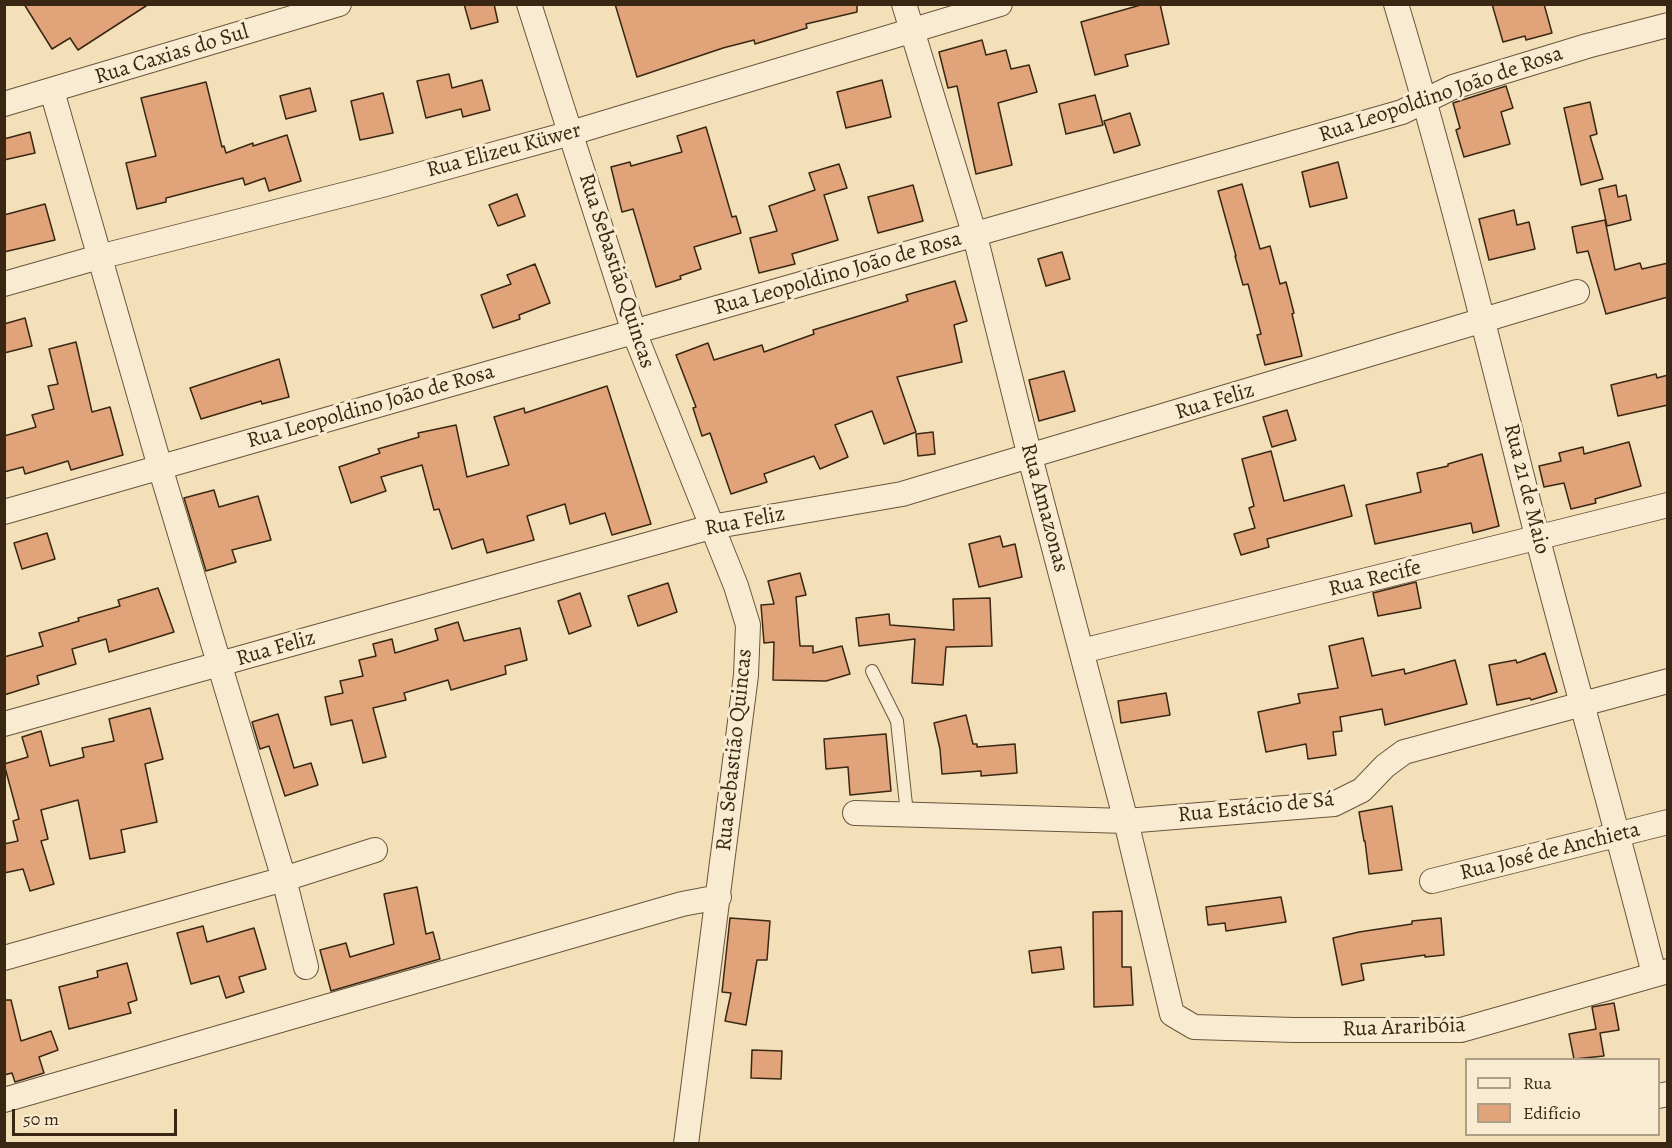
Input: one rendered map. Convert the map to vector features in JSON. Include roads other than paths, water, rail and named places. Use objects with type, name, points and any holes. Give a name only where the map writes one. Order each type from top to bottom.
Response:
[{"type":"street","name":"Rua Sebastião Quincas","points":[[529,4],[634,332],[736,586],[748,625],[746,675],[686,1143]]},
{"type":"street","name":"Rua Amazonas","points":[[904,4],[975,236],[1030,457],[1126,821],[1172,1014]]},
{"type":"street","name":"Rua Elizeu Küwer","points":[[4,284],[571,133],[1000,4]]},
{"type":"street","name":"Rua 21 de Maio","points":[[1396,4],[1425,101],[1484,321],[1538,538],[1619,835],[1661,973]]},
{"type":"street","name":"Rua Caxias do Sul","points":[[4,104],[334,5]]},
{"type":"street","name":"Rua Leopoldino João de Rosa","points":[[4,512],[1402,112],[1453,87],[1587,46],[1668,26]]},
{"type":"street","points":[[52,91],[218,665],[284,879],[306,967]]},
{"type":"street","name":"Rua Feliz","points":[[4,724],[711,527],[902,494],[1577,292]]},
{"type":"street","name":"Rua Recife","points":[[1082,651],[1668,505]]},
{"type":"street","name":"Rua Estácio de Sá","points":[[855,813],[1126,821],[1334,804],[1362,789],[1385,766],[1404,752],[1668,681]]},
{"type":"street","name":"Rua José de Anchieta","points":[[1432,881],[1668,822]]},
{"type":"street","points":[[4,958],[284,879],[375,850]]},
{"type":"street","points":[[4,1100],[682,904],[719,897]]},
{"type":"street","name":"Rua Araribóia","points":[[1172,1014],[1194,1027],[1294,1030],[1461,1030],[1661,973]]},
{"type":"lane","points":[[872,671],[897,722],[907,814]]}]
